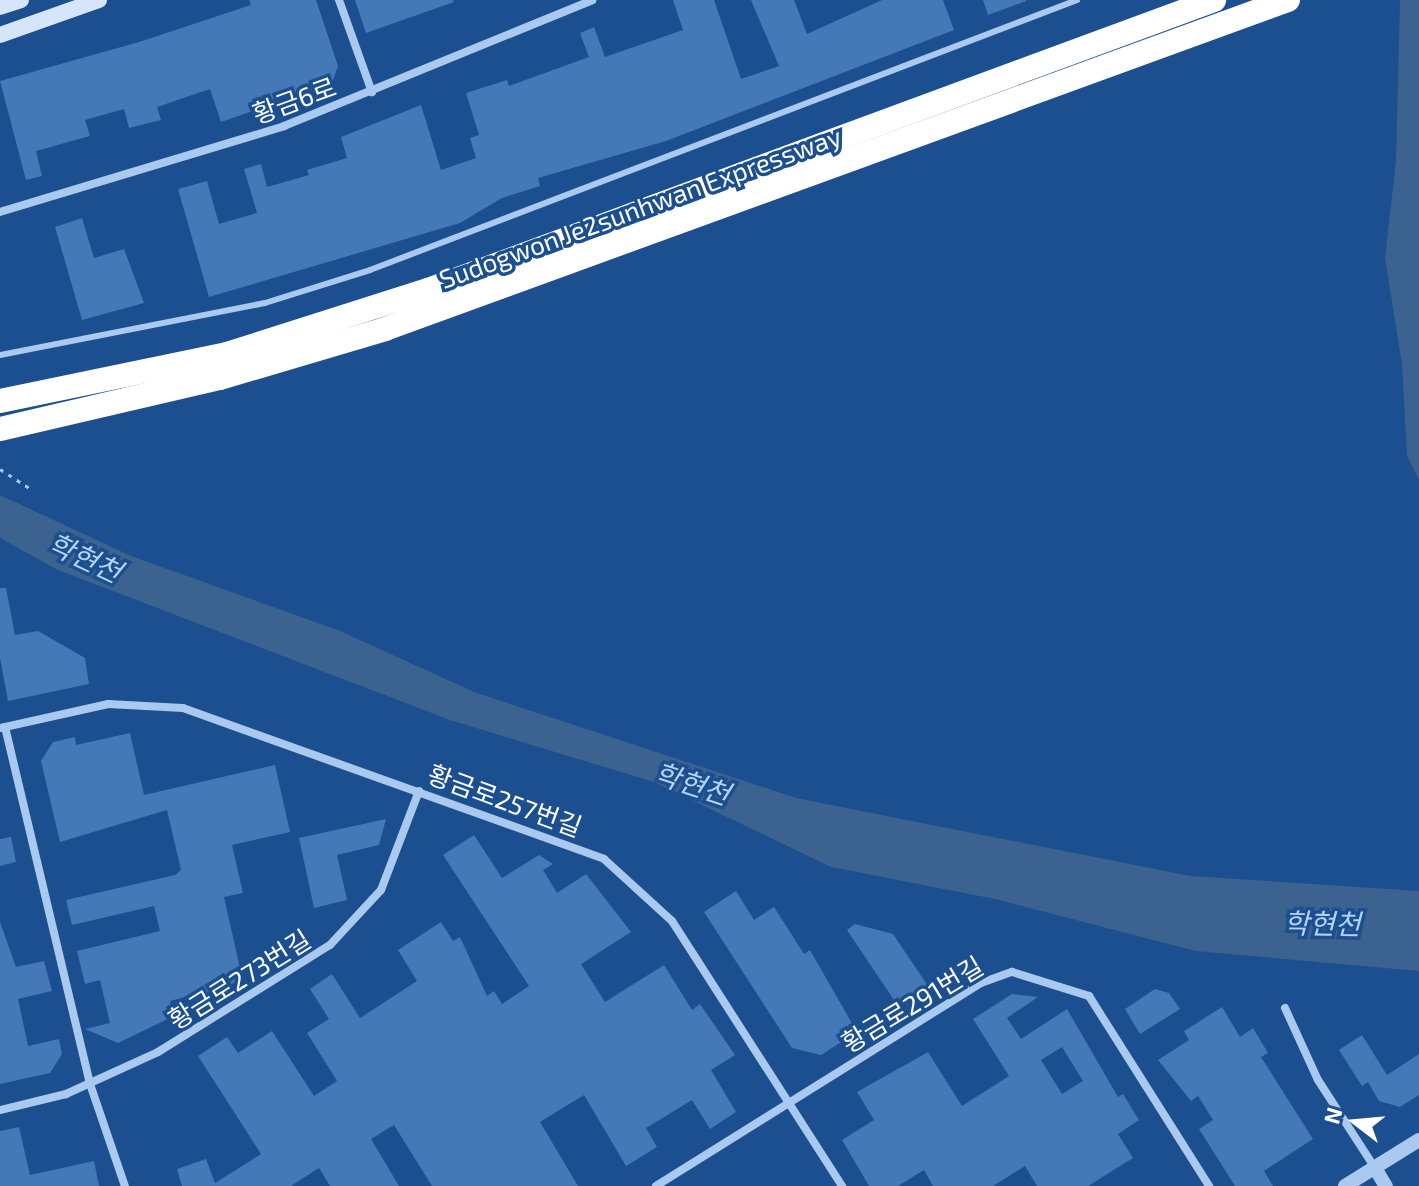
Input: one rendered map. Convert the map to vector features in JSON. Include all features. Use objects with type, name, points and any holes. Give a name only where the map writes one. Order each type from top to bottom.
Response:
[{"type":"highway","name":"Sudogwon Je2sunhwan Expressway","points":[[0,401],[214,357],[414,295],[1214,0]]},
{"type":"highway","name":"Sudogwon Je2sunhwan Expressway","points":[[0,429],[220,378],[385,329],[1288,0]]},
{"type":"main road","points":[[0,7],[21,0]]},
{"type":"main road","points":[[0,35],[99,0]]},
{"type":"street","points":[[339,0],[372,92]]},
{"type":"street","name":"황금6로","points":[[0,212],[236,142],[372,92],[592,0]]},
{"type":"street","name":"황금로257번길","points":[[2,728],[108,704],[161,703],[580,847],[638,884],[697,956],[842,1186]]},
{"type":"street","points":[[2,728],[90,1084],[125,1186]]},
{"type":"street","name":"황금로273번길","points":[[0,1110],[90,1084],[215,1019],[348,930],[390,873],[419,791]]},
{"type":"street","name":"황금로291번길","points":[[656,1186],[995,975],[1022,974],[1089,996],[1209,1186]]},
{"type":"street","points":[[1285,1008],[1318,1080],[1386,1186]]},
{"type":"street","points":[[1345,1186],[1419,1140]]},
{"type":"lane","points":[[0,355],[265,303],[370,270],[1077,0]]},
{"type":"path","points":[[0,469],[29,488]]},
{"type":"water","points":[[1400,0],[1419,0],[1419,480],[1407,456],[1402,364],[1385,258],[1396,161]]},
{"type":"water","name":"학현천","points":[[0,495],[131,556],[340,631],[474,692],[796,798],[1190,876],[1419,891],[1419,971],[1196,951],[995,899],[831,867],[654,782],[450,720],[58,570],[0,538]]},
{"type":"building","points":[[249,0],[316,0],[338,66],[332,83],[221,122],[210,89],[157,107],[161,120],[129,128],[124,109],[85,120],[90,136],[36,151],[42,176],[26,180],[0,81],[139,42],[251,5]]},
{"type":"building","points":[[355,0],[453,0],[454,2],[366,33]]},
{"type":"building","points":[[673,0],[714,0],[741,79],[779,66],[751,0],[794,0],[807,34],[882,0],[943,0],[954,30],[666,141],[538,178],[540,186],[502,198],[460,223],[209,297],[178,189],[207,181],[219,224],[257,213],[244,169],[261,164],[267,187],[309,175],[307,170],[347,158],[341,137],[421,105],[441,170],[476,158],[470,138],[479,135],[466,93],[507,80],[509,86],[589,57],[580,33],[594,27],[605,57],[683,30]]},
{"type":"building","points":[[983,0],[1026,0],[1026,1],[988,15]]},
{"type":"building","points":[[82,218],[94,258],[124,249],[144,303],[82,320],[55,227]]},
{"type":"building","points":[[0,588],[6,588],[15,635],[38,631],[85,658],[89,684],[8,701],[0,658]]},
{"type":"building","points":[[130,733],[144,795],[275,765],[290,832],[232,845],[243,893],[224,897],[242,977],[203,1004],[201,993],[170,1001],[174,1016],[118,1043],[85,1029],[110,1023],[100,980],[85,984],[77,951],[160,931],[154,906],[72,925],[66,900],[175,875],[181,870],[167,810],[60,842],[41,761],[53,742],[75,737],[76,745]]},
{"type":"building","points":[[386,819],[379,845],[337,855],[347,900],[314,908],[299,838]]},
{"type":"building","points":[[474,835],[502,878],[539,855],[553,864],[543,870],[557,893],[586,874],[631,932],[581,964],[605,1002],[664,965],[692,1010],[700,1004],[735,1055],[711,1070],[736,1112],[710,1129],[692,1100],[646,1128],[657,1147],[626,1166],[584,1095],[540,1122],[578,1186],[432,1186],[394,1125],[371,1139],[399,1186],[330,1186],[319,1168],[291,1186],[182,1186],[177,1169],[206,1159],[215,1183],[261,1154],[198,1056],[227,1037],[238,1053],[272,1031],[314,1096],[337,1081],[307,1033],[329,1019],[310,989],[332,974],[360,1018],[417,981],[398,950],[441,922],[453,941],[460,937],[487,996],[494,991],[502,1004],[529,986],[443,855]]},
{"type":"building","points":[[11,837],[16,862],[0,866],[0,839]]},
{"type":"building","points":[[736,891],[754,920],[774,907],[804,954],[810,950],[857,1032],[821,1055],[792,1048],[704,912]]},
{"type":"building","points":[[0,922],[16,967],[44,961],[52,991],[18,999],[28,1046],[59,1039],[62,1054],[50,1073],[0,1084]]},
{"type":"building","points":[[855,924],[893,934],[930,989],[900,1009],[847,930]]},
{"type":"building","points":[[1155,989],[1169,993],[1180,1009],[1140,1034],[1125,1009]]},
{"type":"building","points":[[1012,994],[1038,997],[1007,1018],[1021,1039],[1067,1009],[1118,1097],[1123,1094],[1139,1120],[1118,1134],[1133,1158],[1088,1186],[1037,1186],[1025,1166],[993,1186],[933,1186],[924,1170],[898,1186],[869,1186],[842,1140],[874,1120],[857,1092],[928,1052],[962,1106],[1009,1076],[973,1019]],"holes":[[[1062,1047],[1083,1081],[1062,1094],[1041,1060]]]},
{"type":"building","points":[[1222,1007],[1240,1037],[1253,1028],[1268,1053],[1261,1057],[1313,1139],[1264,1171],[1273,1186],[1235,1186],[1199,1129],[1213,1120],[1198,1096],[1191,1101],[1158,1060],[1189,1040],[1184,1031]]},
{"type":"building","points":[[1362,1035],[1387,1075],[1419,1054],[1419,1095],[1400,1107],[1379,1101],[1368,1082],[1362,1086],[1339,1050]]},
{"type":"building","points":[[19,1127],[30,1175],[94,1161],[99,1186],[0,1186],[0,1131]]}]
